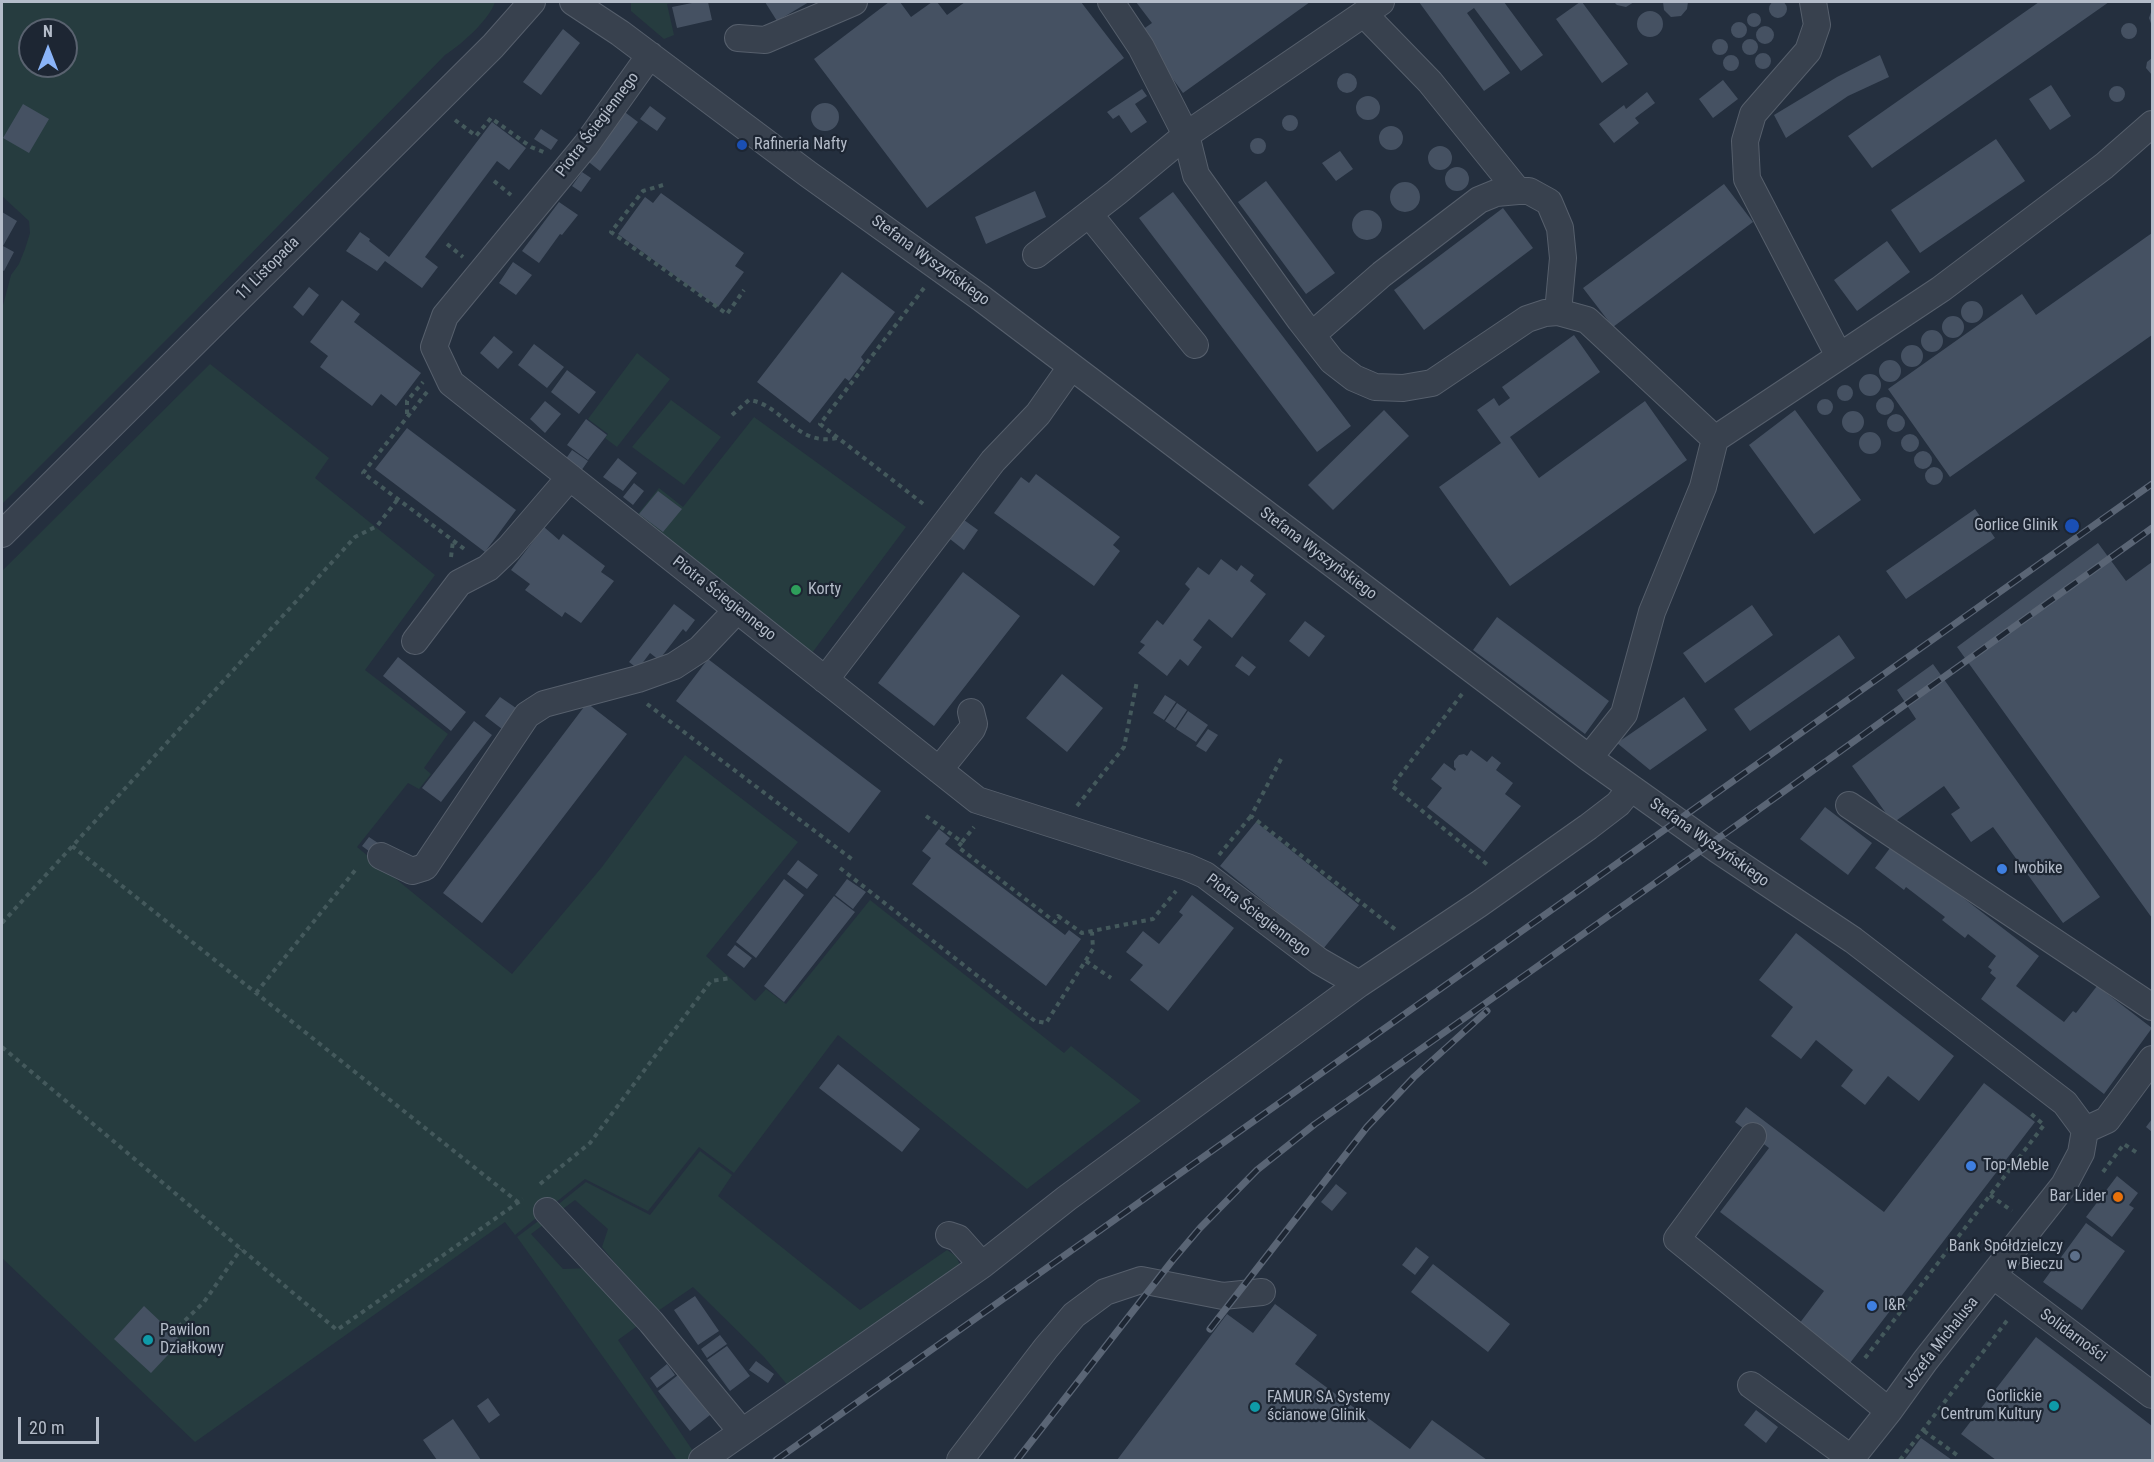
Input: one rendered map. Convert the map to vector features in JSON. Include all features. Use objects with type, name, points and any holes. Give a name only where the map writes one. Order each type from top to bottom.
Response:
[{"type":"street","name":"11 Listopada","points":[[2,534],[493,46],[532,2]]},
{"type":"street","name":"Stefana Wyszyńskiego","points":[[573,2],[981,298],[1631,789],[1853,940],[2065,1103],[2085,1131]]},
{"type":"street","points":[[738,38],[765,40],[854,2]]},
{"type":"street","points":[[1111,2],[1141,47],[1186,135],[1196,175],[1332,362],[1354,378],[1375,387],[1403,388],[1432,383],[1527,319],[1545,313],[1558,312],[1587,320],[1715,439]]},
{"type":"street","points":[[1813,2],[1817,25],[1808,51],[1754,114],[1745,141],[1747,179],[1839,357]]},
{"type":"street","points":[[1036,255],[1096,223],[1186,135],[1373,8],[1518,191]]},
{"type":"street","name":"Piotra Ściegiennego","points":[[650,56],[586,146],[445,316],[434,348],[441,385],[570,477],[977,800],[1187,867],[1205,875],[1319,961],[1359,984]]},
{"type":"street","points":[[1589,758],[1624,714],[1652,612],[1703,488],[1715,439],[1941,289],[2104,166],[2152,124]]},
{"type":"street","points":[[1312,335],[1382,274],[1479,200],[1496,193],[1529,191],[1549,202],[1560,228],[1563,258],[1558,312]]},
{"type":"street","points":[[1096,223],[1194,345]]},
{"type":"street","points":[[825,680],[993,461],[1038,414],[1071,367]]},
{"type":"street","points":[[415,641],[459,583],[488,568],[509,548],[570,477]]},
{"type":"street","points":[[385,859],[412,871],[425,867],[527,715],[544,704],[620,684],[674,666],[700,649],[737,610]]},
{"type":"street","points":[[939,770],[972,729],[974,724],[971,712]]},
{"type":"street","points":[[702,1461],[982,1264],[1067,1198],[1359,984],[1479,904],[1588,827],[1618,804],[1631,789]]},
{"type":"street","points":[[1849,805],[2152,1007]]},
{"type":"street","points":[[2085,1131],[2107,1120],[2152,1059]]},
{"type":"street","name":"Józefa Michalusa","points":[[1851,1460],[2064,1185],[2081,1154],[2085,1131]]},
{"type":"street","points":[[1753,1136],[1677,1239],[1889,1411]]},
{"type":"street","points":[[547,1211],[651,1322],[742,1432]]},
{"type":"street","points":[[949,1235],[958,1238],[982,1264]]},
{"type":"street","name":"Solidarności","points":[[1994,1276],[2152,1395]]},
{"type":"street","points":[[960,1461],[1074,1315],[1106,1292],[1141,1280],[1223,1296],[1262,1292]]},
{"type":"street","points":[[1751,1385],[1851,1460]]},
{"type":"path","points":[[448,114],[476,136],[491,118],[531,147],[551,157]]},
{"type":"path","points":[[494,181],[516,199]]},
{"type":"path","points":[[663,185],[643,191],[611,232],[727,314],[744,290]]},
{"type":"path","points":[[447,244],[466,259]]},
{"type":"path","points":[[926,285],[820,424],[922,502],[943,527]]},
{"type":"path","points":[[441,385],[407,415],[363,473],[468,552]]},
{"type":"path","points":[[732,415],[749,400],[760,401],[802,434],[827,440],[838,438]]},
{"type":"path","points":[[407,402],[407,415]]},
{"type":"path","points":[[2,923],[355,537],[377,526],[398,499]]},
{"type":"path","points":[[1061,827],[1124,747],[1137,681]]},
{"type":"path","points":[[620,684],[852,861]]},
{"type":"path","points":[[1466,689],[1392,786],[1490,867]]},
{"type":"path","points":[[1213,863],[1251,816],[1281,759]]},
{"type":"path","points":[[1251,816],[1398,931],[1400,938]]},
{"type":"path","points":[[962,843],[980,819]]},
{"type":"path","points":[[72,846],[518,1203],[547,1211]]},
{"type":"path","points":[[256,993],[364,859],[379,871],[385,859]]},
{"type":"path","points":[[840,868],[1035,1021],[1046,1023],[1094,949],[1092,932]]},
{"type":"path","points":[[1086,961],[1111,978]]},
{"type":"path","points":[[536,1188],[590,1143],[711,981],[731,978]]},
{"type":"path","points":[[2,1047],[337,1330],[527,1196]]},
{"type":"path","points":[[1850,1378],[2044,1125],[2023,1106]]},
{"type":"path","points":[[2130,1148],[2139,1154]]},
{"type":"path","points":[[172,1332],[204,1302],[241,1249]]},
{"type":"path","points":[[1924,1431],[1957,1455]]},
{"type":"green space","points":[[2,2],[495,2],[474,31],[445,55],[196,310],[2,504],[2,309],[11,275],[19,264],[30,233],[29,221],[2,196]]},
{"type":"green space","points":[[631,2],[678,2],[667,4],[674,35],[664,39],[631,11]]},
{"type":"green space","points":[[637,353],[670,379],[617,447],[605,438],[608,434],[588,419]]},
{"type":"green space","points":[[210,364],[329,458],[315,478],[435,575],[365,670],[448,734],[424,768],[431,774],[419,789],[408,783],[357,847],[512,974],[602,867],[685,755],[798,842],[706,956],[755,1001],[766,989],[786,1004],[870,900],[1064,1053],[1071,1046],[1141,1101],[1027,1189],[838,1035],[734,1173],[699,1147],[648,1211],[585,1179],[515,1235],[505,1222],[195,1442],[2,1258],[2,571]]},
{"type":"green space","points":[[671,400],[721,437],[684,485],[632,447]]},
{"type":"green space","name":"Korty","points":[[754,417],[906,527],[812,653],[638,514],[659,488],[683,507]]},
{"type":"green space","points":[[700,1151],[732,1175],[718,1196],[860,1310],[947,1250],[956,1256],[960,1265],[790,1388],[764,1357],[693,1287],[655,1313],[602,1247],[608,1229],[575,1200],[560,1211],[555,1207],[586,1182],[650,1215]]},
{"type":"green space","points":[[541,1219],[543,1225],[531,1234],[563,1269],[590,1268],[640,1324],[618,1340],[695,1454],[687,1460],[677,1460],[517,1237]]},
{"type":"building","points":[[1778,0],[1784,3],[1787,9],[1784,15],[1778,18],[1772,15],[1769,9],[1772,3]]},
{"type":"building","points":[[708,2],[712,20],[677,28],[672,7]]},
{"type":"building","points":[[765,2],[809,2],[777,21]]},
{"type":"building","points":[[889,2],[900,2],[911,17],[932,2],[937,2],[947,15],[965,2],[1081,2],[1124,58],[927,208],[814,59]]},
{"type":"building","points":[[1136,2],[1310,2],[1183,93],[1139,32],[1152,23]]},
{"type":"building","points":[[1419,2],[1504,2],[1543,55],[1521,71],[1474,8],[1467,13],[1510,73],[1484,91]]},
{"type":"building","points":[[1580,2],[1628,64],[1602,83],[1556,19]]},
{"type":"building","points":[[1614,2],[1634,2],[1626,7]]},
{"type":"building","points":[[1663,2],[1688,2],[1687,9],[1681,16],[1671,17],[1664,10]]},
{"type":"building","points":[[2039,2],[2109,2],[1872,168],[1848,136]]},
{"type":"building","points":[[2152,9],[2152,26],[2149,18]]},
{"type":"building","points":[[1650,11],[1659,15],[1663,24],[1659,33],[1650,37],[1641,33],[1637,24],[1641,15]]},
{"type":"building","points":[[1754,13],[1759,15],[1761,20],[1759,25],[1754,27],[1749,25],[1747,20],[1749,15]]},
{"type":"building","points":[[1739,22],[1747,30],[1739,38],[1731,30]]},
{"type":"building","points":[[2126,23],[2132,23],[2137,31],[2135,37],[2126,39],[2121,34],[2121,28]]},
{"type":"building","points":[[1765,26],[1771,29],[1774,35],[1771,41],[1765,44],[1759,41],[1756,35],[1759,29]]},
{"type":"building","points":[[563,29],[580,43],[541,95],[523,82]]},
{"type":"building","points":[[1720,39],[1728,47],[1720,55],[1712,47]]},
{"type":"building","points":[[1750,39],[1758,47],[1750,55],[1742,47]]},
{"type":"building","points":[[1763,53],[1771,61],[1763,69],[1755,61]]},
{"type":"building","points":[[1731,55],[1739,63],[1731,71],[1723,63]]},
{"type":"building","points":[[1880,55],[1889,77],[1848,96],[1786,138],[1774,115],[1837,77]]},
{"type":"building","points":[[2152,58],[2152,75],[2146,68],[2147,62]]},
{"type":"building","points":[[1343,73],[1351,73],[1357,79],[1357,87],[1351,93],[1343,93],[1337,87],[1337,79]]},
{"type":"building","points":[[1723,80],[1738,99],[1713,118],[1699,99]]},
{"type":"building","points":[[2051,85],[2071,116],[2050,130],[2029,99]]},
{"type":"building","points":[[2114,86],[2120,86],[2125,94],[2123,100],[2114,102],[2109,97],[2109,91]]},
{"type":"building","points":[[1142,89],[1147,96],[1135,104],[1147,122],[1131,133],[1119,115],[1113,119],[1107,112]]},
{"type":"building","points":[[1647,92],[1655,103],[1635,118],[1639,123],[1614,143],[1599,124],[1624,105],[1626,109]]},
{"type":"building","points":[[1368,96],[1376,100],[1380,108],[1376,116],[1368,120],[1360,116],[1356,108],[1360,100]]},
{"type":"building","points":[[825,103],[835,107],[839,117],[835,127],[825,131],[815,127],[811,117],[815,107]]},
{"type":"building","points":[[23,104],[49,119],[29,153],[3,138]]},
{"type":"building","points":[[650,106],[666,118],[657,131],[640,119]]},
{"type":"building","points":[[622,110],[638,122],[600,171],[585,159]]},
{"type":"building","points":[[1290,115],[1298,123],[1290,131],[1282,123]]},
{"type":"building","points":[[492,122],[526,148],[509,170],[497,161],[425,257],[438,267],[422,288],[385,261],[377,271],[346,251],[360,232],[389,257]]},
{"type":"building","points":[[1391,126],[1399,130],[1403,138],[1399,146],[1391,150],[1383,146],[1379,138],[1383,130]]},
{"type":"building","points":[[541,129],[558,140],[551,150],[534,139]]},
{"type":"building","points":[[1258,138],[1266,146],[1258,154],[1250,146]]},
{"type":"building","points":[[1996,139],[2025,181],[1920,253],[1891,210]]},
{"type":"building","points":[[1440,146],[1448,150],[1452,158],[1448,166],[1440,170],[1432,166],[1428,158],[1432,150]]},
{"type":"building","points":[[1340,151],[1353,169],[1336,181],[1322,163]]},
{"type":"building","points":[[1457,167],[1465,171],[1469,179],[1465,187],[1457,191],[1449,187],[1445,179],[1449,171]]},
{"type":"building","points":[[582,172],[591,178],[581,192],[572,186]]},
{"type":"building","points":[[1266,181],[1335,273],[1306,294],[1238,202]]},
{"type":"building","points":[[1405,182],[1416,186],[1420,197],[1416,208],[1405,212],[1394,208],[1390,197],[1394,186]]},
{"type":"building","points":[[1724,184],[1753,222],[1613,327],[1583,288]]},
{"type":"building","points":[[1035,191],[1046,217],[986,244],[975,217]]},
{"type":"building","points":[[1173,192],[1351,426],[1317,452],[1139,218]]},
{"type":"building","points":[[661,193],[744,253],[735,266],[744,272],[718,307],[618,234],[645,197],[653,203]]},
{"type":"building","points":[[559,202],[578,215],[562,235],[560,234],[539,263],[522,251]]},
{"type":"building","points":[[1503,208],[1533,248],[1424,330],[1394,290]]},
{"type":"building","points":[[1367,210],[1378,214],[1382,225],[1378,236],[1367,240],[1356,236],[1352,225],[1356,214]]},
{"type":"building","points":[[2,212],[17,221],[3,246],[14,252],[4,271],[2,270]]},
{"type":"building","points":[[2152,233],[2152,335],[1950,477],[1888,389],[2022,294],[2036,315]]},
{"type":"building","points":[[1887,241],[1910,272],[1857,311],[1834,280]]},
{"type":"building","points":[[513,262],[532,275],[516,295],[499,283]]},
{"type":"building","points":[[842,272],[895,312],[861,357],[864,361],[849,381],[845,378],[810,423],[757,382]]},
{"type":"building","points":[[309,287],[319,295],[303,316],[293,307]]},
{"type":"building","points":[[342,300],[360,314],[354,322],[421,373],[396,406],[381,394],[372,406],[320,367],[328,356],[310,342]]},
{"type":"building","points":[[1968,301],[1976,301],[1983,308],[1983,316],[1976,323],[1968,323],[1961,316],[1961,308]]},
{"type":"building","points":[[1949,316],[1957,316],[1964,323],[1964,331],[1957,338],[1949,338],[1942,331],[1942,323]]},
{"type":"building","points":[[1928,330],[1936,330],[1943,337],[1943,345],[1936,352],[1928,352],[1921,345],[1921,337]]},
{"type":"building","points":[[1574,335],[1600,372],[1510,437],[1539,478],[1645,401],[1687,460],[1510,586],[1439,487],[1501,443],[1477,410],[1494,398],[1499,406],[1510,398],[1502,387]]},
{"type":"building","points":[[494,336],[513,352],[498,369],[480,353]]},
{"type":"building","points":[[534,344],[564,367],[547,388],[518,365]]},
{"type":"building","points":[[1908,345],[1916,345],[1923,352],[1923,360],[1916,367],[1908,367],[1901,360],[1901,352]]},
{"type":"building","points":[[1886,360],[1894,360],[1901,367],[1901,375],[1894,382],[1886,382],[1879,375],[1879,367]]},
{"type":"building","points":[[567,370],[596,392],[579,414],[551,392]]},
{"type":"building","points":[[1866,374],[1874,374],[1881,381],[1881,389],[1874,396],[1866,396],[1859,389],[1859,381]]},
{"type":"building","points":[[1845,385],[1851,387],[1853,393],[1851,399],[1845,401],[1839,399],[1837,393],[1839,387]]},
{"type":"building","points":[[1885,397],[1891,400],[1894,406],[1891,412],[1885,415],[1879,412],[1876,406],[1879,400]]},
{"type":"building","points":[[1825,399],[1831,401],[1833,407],[1831,413],[1825,415],[1819,413],[1817,407],[1819,401]]},
{"type":"building","points":[[545,401],[561,414],[545,433],[530,419]]},
{"type":"building","points":[[1384,410],[1409,436],[1333,510],[1308,485]]},
{"type":"building","points":[[1795,410],[1861,500],[1814,534],[1749,445]]},
{"type":"building","points":[[1853,411],[1861,414],[1864,422],[1861,430],[1853,433],[1845,430],[1842,422],[1845,414]]},
{"type":"building","points":[[1896,414],[1902,417],[1905,423],[1902,429],[1896,432],[1890,429],[1887,423],[1890,417]]},
{"type":"building","points":[[586,419],[607,435],[588,460],[567,445]]},
{"type":"building","points":[[407,428],[516,510],[485,552],[375,469]]},
{"type":"building","points":[[1870,432],[1878,435],[1881,443],[1878,451],[1870,454],[1862,451],[1859,443],[1862,435]]},
{"type":"building","points":[[1910,434],[1916,437],[1919,443],[1916,449],[1910,452],[1904,449],[1901,443],[1904,437]]},
{"type":"building","points":[[572,450],[588,461],[581,471],[565,460]]},
{"type":"building","points":[[1923,451],[1929,454],[1932,460],[1929,466],[1923,469],[1917,466],[1914,460],[1917,454]]},
{"type":"building","points":[[618,458],[637,473],[623,491],[603,477]]},
{"type":"building","points":[[1934,467],[1940,470],[1943,476],[1940,482],[1934,485],[1928,482],[1925,476],[1928,470]]},
{"type":"building","points":[[1036,474],[1120,537],[1113,545],[1120,551],[1094,586],[994,513],[1021,477],[1029,483]]},
{"type":"building","points":[[634,483],[644,491],[633,505],[623,497]]},
{"type":"building","points":[[658,491],[682,509],[663,532],[639,514]]},
{"type":"building","points":[[1975,509],[1995,538],[1906,599],[1886,571]]},
{"type":"building","points":[[964,520],[978,530],[964,550],[950,539]]},
{"type":"building","points":[[544,527],[559,540],[563,534],[605,566],[601,572],[614,581],[581,623],[565,612],[562,617],[525,590],[530,584],[511,570]]},
{"type":"building","points":[[2098,543],[2126,581],[2152,562],[2152,918],[1957,647]]},
{"type":"building","points":[[1221,559],[1237,571],[1241,565],[1254,575],[1250,581],[1266,594],[1232,638],[1209,619],[1193,640],[1202,647],[1188,666],[1180,659],[1167,676],[1138,653],[1145,645],[1140,642],[1157,620],[1163,625],[1190,589],[1185,584],[1198,567],[1209,575]]},
{"type":"building","points":[[963,572],[1020,616],[934,726],[878,683]]},
{"type":"building","points":[[674,604],[695,620],[686,632],[683,629],[659,660],[650,653],[638,669],[629,662]]},
{"type":"building","points":[[1752,605],[1773,635],[1705,683],[1683,653]]},
{"type":"building","points":[[1497,617],[1609,701],[1585,734],[1473,650]]},
{"type":"building","points":[[1305,621],[1325,636],[1309,657],[1289,641]]},
{"type":"building","points":[[1839,635],[1855,658],[1750,731],[1734,709]]},
{"type":"building","points":[[1242,656],[1256,667],[1249,676],[1235,666]]},
{"type":"building","points":[[398,657],[466,712],[451,731],[383,676]]},
{"type":"building","points":[[708,659],[881,791],[849,833],[676,701]]},
{"type":"building","points":[[1933,664],[2100,897],[2063,923],[1993,827],[1971,842],[1951,814],[1960,808],[1944,786],[1893,823],[1852,766],[1916,719],[1897,690]]},
{"type":"building","points":[[1062,674],[1103,708],[1067,752],[1026,718]]},
{"type":"building","points":[[1165,695],[1176,702],[1164,720],[1153,713]]},
{"type":"building","points":[[500,697],[516,708],[502,729],[485,716]]},
{"type":"building","points":[[1684,697],[1707,730],[1650,770],[1617,743]]},
{"type":"building","points":[[587,703],[627,734],[482,923],[443,893]]},
{"type":"building","points":[[1177,703],[1187,710],[1175,728],[1165,721]]},
{"type":"building","points":[[1188,711],[1208,725],[1196,742],[1176,729]]},
{"type":"building","points":[[474,721],[492,735],[441,802],[422,788]]},
{"type":"building","points":[[1208,729],[1218,735],[1206,752],[1196,746]]},
{"type":"building","points":[[1471,750],[1487,762],[1492,756],[1501,763],[1496,770],[1513,783],[1505,794],[1521,806],[1484,852],[1427,807],[1442,788],[1431,779],[1444,763],[1455,771],[1454,761],[1459,755],[1467,756]]},
{"type":"building","points":[[1825,807],[1872,843],[1848,875],[1800,839]]},
{"type":"building","points":[[1256,822],[1359,905],[1323,949],[1220,866]]},
{"type":"building","points":[[939,829],[950,838],[945,844],[1065,935],[1069,930],[1081,939],[1046,986],[912,884],[931,858],[922,851]]},
{"type":"building","points":[[369,837],[384,847],[377,857],[362,846]]},
{"type":"building","points":[[1893,844],[2039,956],[2016,986],[2064,1022],[2073,1011],[2076,1013],[2097,986],[2152,1028],[2104,1094],[1981,999],[1996,978],[1990,973],[1992,970],[1988,967],[1996,956],[1968,934],[1965,938],[1942,920],[1945,917],[1906,887],[1904,890],[1875,868]]},
{"type":"building","points":[[798,860],[818,875],[807,889],[787,874]]},
{"type":"building","points":[[784,879],[804,895],[756,958],[736,942]]},
{"type":"building","points":[[847,879],[866,892],[853,909],[835,895]]},
{"type":"building","points":[[1192,895],[1234,928],[1168,1011],[1130,980],[1143,965],[1126,952],[1143,931],[1159,944],[1183,915],[1179,912]]},
{"type":"building","points":[[834,896],[855,912],[784,1002],[764,986]]},
{"type":"building","points":[[1796,933],[1954,1056],[1919,1101],[1888,1076],[1865,1105],[1841,1086],[1853,1070],[1816,1040],[1801,1059],[1771,1036],[1793,1007],[1759,980]]},
{"type":"building","points":[[735,945],[752,958],[744,968],[727,955]]},
{"type":"building","points":[[838,1064],[920,1129],[902,1152],[819,1088]]},
{"type":"building","points":[[1984,1083],[2035,1122],[1850,1363],[1799,1324],[1824,1291],[1720,1212],[1769,1148],[1735,1122],[1746,1107],[1884,1212]]},
{"type":"building","points":[[2152,1119],[2152,1132],[2146,1127]]},
{"type":"building","points":[[2117,1176],[2138,1193],[2129,1205],[2134,1208],[2112,1237],[2086,1217]]},
{"type":"building","points":[[1336,1184],[1347,1193],[1332,1211],[1321,1202]]},
{"type":"building","points":[[2086,1223],[2125,1251],[2082,1310],[2043,1282]]},
{"type":"building","points":[[1416,1247],[1429,1257],[1415,1275],[1402,1265]]},
{"type":"building","points":[[1433,1264],[1510,1324],[1488,1352],[1411,1292]]},
{"type":"building","points":[[695,1296],[719,1331],[698,1345],[674,1310]]},
{"type":"building","name":"FAMUR SA Systemy ścianowe Glinik","points":[[1275,1304],[1317,1335],[1295,1364],[1410,1449],[1432,1420],[1487,1460],[1117,1460],[1227,1314],[1253,1333]]},
{"type":"building","name":"Pawilon Działkowy","points":[[144,1306],[181,1341],[151,1373],[114,1339]]},
{"type":"building","points":[[720,1335],[727,1344],[707,1358],[701,1349]]},
{"type":"building","name":"Gorlickie Centrum Kultury","points":[[2036,1337],[2152,1426],[2152,1460],[1996,1460],[1961,1434]]},
{"type":"building","points":[[727,1346],[750,1376],[730,1391],[707,1360]]},
{"type":"building","points":[[756,1361],[774,1374],[768,1383],[749,1370]]},
{"type":"building","points":[[667,1364],[675,1375],[657,1388],[650,1378]]},
{"type":"building","points":[[678,1375],[710,1415],[690,1431],[658,1391]]},
{"type":"building","points":[[488,1398],[500,1415],[489,1423],[477,1406]]},
{"type":"building","points":[[1756,1410],[1778,1427],[1766,1443],[1744,1425]]},
{"type":"building","points":[[453,1419],[481,1460],[437,1460],[423,1440]]},
{"type":"building","points":[[1921,1438],[1952,1460],[1905,1459]]},
{"type":"railway","points":[[776,1460],[2152,484]]},
{"type":"railway","points":[[1017,1460],[1172,1261],[1200,1228],[1257,1170],[1315,1124],[2152,528]]},
{"type":"railway","points":[[1210,1329],[1367,1127],[1414,1077],[1487,1011]]},
{"type":"place","name":"Rafineria Nafty","points":[[742,145]]},
{"type":"place","name":"Gorlice Glinik","points":[[2072,526]]},
{"type":"place","name":"Korty","points":[[796,590]]},
{"type":"place","name":"Iwobike","points":[[2002,869]]},
{"type":"place","name":"Top-Meble","points":[[1971,1166]]},
{"type":"place","name":"Bar Lider","points":[[2118,1197]]},
{"type":"place","name":"Bank Spółdzielczy w Bieczu","points":[[2075,1256]]},
{"type":"place","name":"I&R","points":[[1872,1306]]},
{"type":"place","name":"Pawilon Działkowy","points":[[148,1340]]},
{"type":"place","name":"Gorlickie Centrum Kultury","points":[[2054,1406]]},
{"type":"place","name":"FAMUR SA Systemy ścianowe Glinik","points":[[1255,1407]]}]
